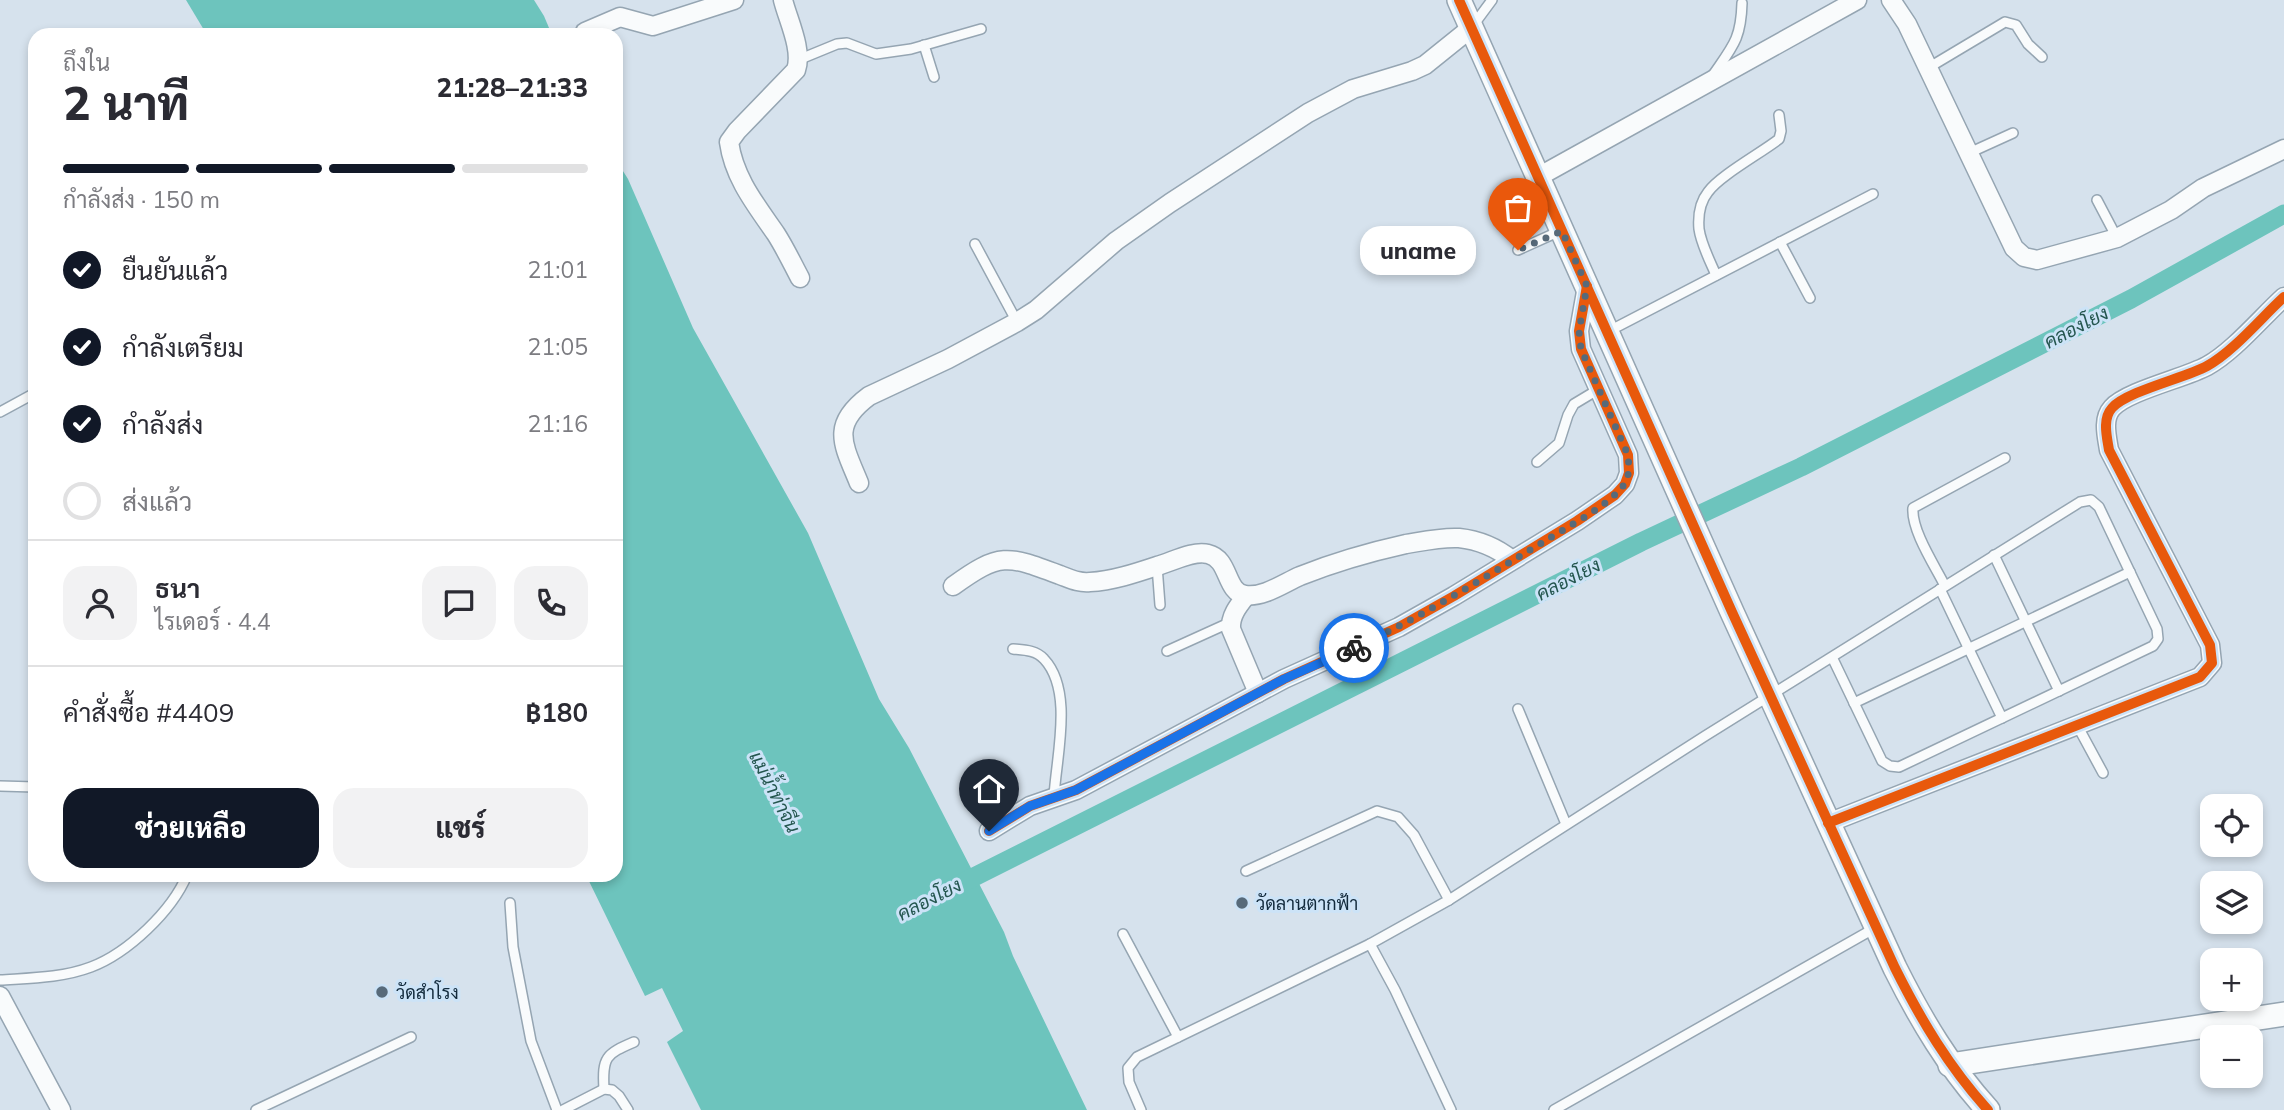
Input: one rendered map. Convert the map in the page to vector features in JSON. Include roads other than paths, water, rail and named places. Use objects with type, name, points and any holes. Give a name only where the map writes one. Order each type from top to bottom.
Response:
[{"type":"street","points":[[594,28],[620,17],[653,26],[734,0]]},
{"type":"street","points":[[782,0],[798,60],[796,70],[729,142],[735,170],[800,278]]},
{"type":"street","points":[[1459,0],[1732,612],[1917,1012],[1950,1065],[1988,1110]]},
{"type":"street","points":[[1538,177],[1857,0]]},
{"type":"street","points":[[1891,0],[1908,24],[2014,248],[2024,257],[2037,260],[2116,238],[2171,210],[2203,188],[2284,149]]},
{"type":"street","points":[[859,483],[845,448],[843,430],[851,410],[869,396],[948,359],[1017,322],[1036,310],[1116,241],[1308,113],[1353,89],[1412,72],[1425,65],[1471,28]]},
{"type":"street","points":[[989,831],[1030,806],[1076,790],[1258,693],[1399,627],[1615,495],[1625,484],[1629,473],[1628,455],[1581,349],[1579,331],[1587,286]]},
{"type":"street","points":[[1828,823],[2200,677],[2213,663],[2210,645],[2109,450],[2105,424],[2111,408],[2207,366],[2284,297]]},
{"type":"street","points":[[953,586],[980,566],[994,561],[1016,560],[1078,583],[1094,582],[1192,555],[1208,554],[1221,561],[1236,592],[1246,596],[1262,593],[1346,559],[1436,538],[1460,538],[1479,543],[1498,550],[1512,560]]},
{"type":"street","points":[[1246,596],[1236,609],[1231,629],[1258,693]]},
{"type":"street","points":[[0,996],[61,1110]]},
{"type":"street","points":[[1950,1065],[2284,1014]]},
{"type":"lane","points":[[1471,28],[1492,0]]},
{"type":"lane","points":[[1708,83],[1738,36],[1742,3]]},
{"type":"lane","points":[[1928,68],[2005,22],[2016,25],[2028,44],[2042,57]]},
{"type":"lane","points":[[798,60],[837,44],[847,43],[876,54],[911,49],[981,29]]},
{"type":"lane","points":[[924,45],[934,77]]},
{"type":"lane","points":[[1716,275],[1699,231],[1702,203],[1708,191],[1718,181],[1779,139],[1779,115]]},
{"type":"lane","points":[[1969,153],[2013,133]]},
{"type":"lane","points":[[1607,332],[1873,194]]},
{"type":"lane","points":[[2097,200],[2116,238]]},
{"type":"lane","points":[[1518,250],[1562,231]]},
{"type":"lane","points":[[1780,242],[1810,298]]},
{"type":"lane","points":[[975,243],[1017,322]]},
{"type":"lane","points":[[1537,462],[1559,443],[1574,404],[1599,389]]},
{"type":"lane","points":[[0,412],[28,397]]},
{"type":"lane","points":[[2002,718],[1912,517],[1913,508],[2005,458]]},
{"type":"lane","points":[[1141,1110],[1129,1082],[1128,1068],[1137,1057],[1370,944],[1449,900],[1566,824],[1994,555],[2080,502],[2091,499],[2099,507],[2157,629],[2158,639],[2153,646],[1899,767],[1882,761],[1832,657]]},
{"type":"lane","points":[[1994,555],[2059,691]]},
{"type":"lane","points":[[1157,566],[1160,605]]},
{"type":"lane","points":[[1854,703],[2130,572]]},
{"type":"lane","points":[[1167,651],[1231,622]]},
{"type":"lane","points":[[1013,649],[1032,651],[1043,658],[1054,675],[1062,705],[1054,797]]},
{"type":"lane","points":[[1517,709],[1566,824]]},
{"type":"lane","points":[[2077,725],[2103,773]]},
{"type":"lane","points":[[0,786],[28,787]]},
{"type":"lane","points":[[1246,871],[1377,811],[1398,817],[1414,835],[1449,900]]},
{"type":"lane","points":[[0,980],[49,977],[93,967],[148,929],[169,906],[183,882]]},
{"type":"lane","points":[[510,902],[513,947],[531,1041],[557,1110]]},
{"type":"lane","points":[[1554,1110],[1877,927]]},
{"type":"lane","points":[[1123,934],[1178,1037]]},
{"type":"lane","points":[[1370,944],[1395,990],[1451,1110]]},
{"type":"lane","points":[[256,1110],[411,1037]]},
{"type":"lane","points":[[604,1089],[602,1068],[607,1056],[634,1042]]},
{"type":"lane","points":[[563,1110],[604,1089],[612,1090],[628,1110]]},
{"type":"water","points":[[186,0],[534,0],[549,28],[203,28]]},
{"type":"water","name":"แม่น้ำท่าจีน","points":[[623,171],[693,328],[808,533],[879,699],[909,748],[1004,932],[1087,1110],[701,1110],[667,1042],[683,1031],[662,988],[645,996],[589,882],[623,882]]},
{"type":"waterway","name":"คลองโยง","points":[[952,888],[1641,542],[1801,467],[2131,299],[2284,214]]},
{"type":"place","name":"uname","points":[[1518,250]]},
{"type":"place","name":"วัดลานตากฟ้า","points":[[1242,903]]},
{"type":"place","name":"วัดสำโรง","points":[[382,992]]}]
